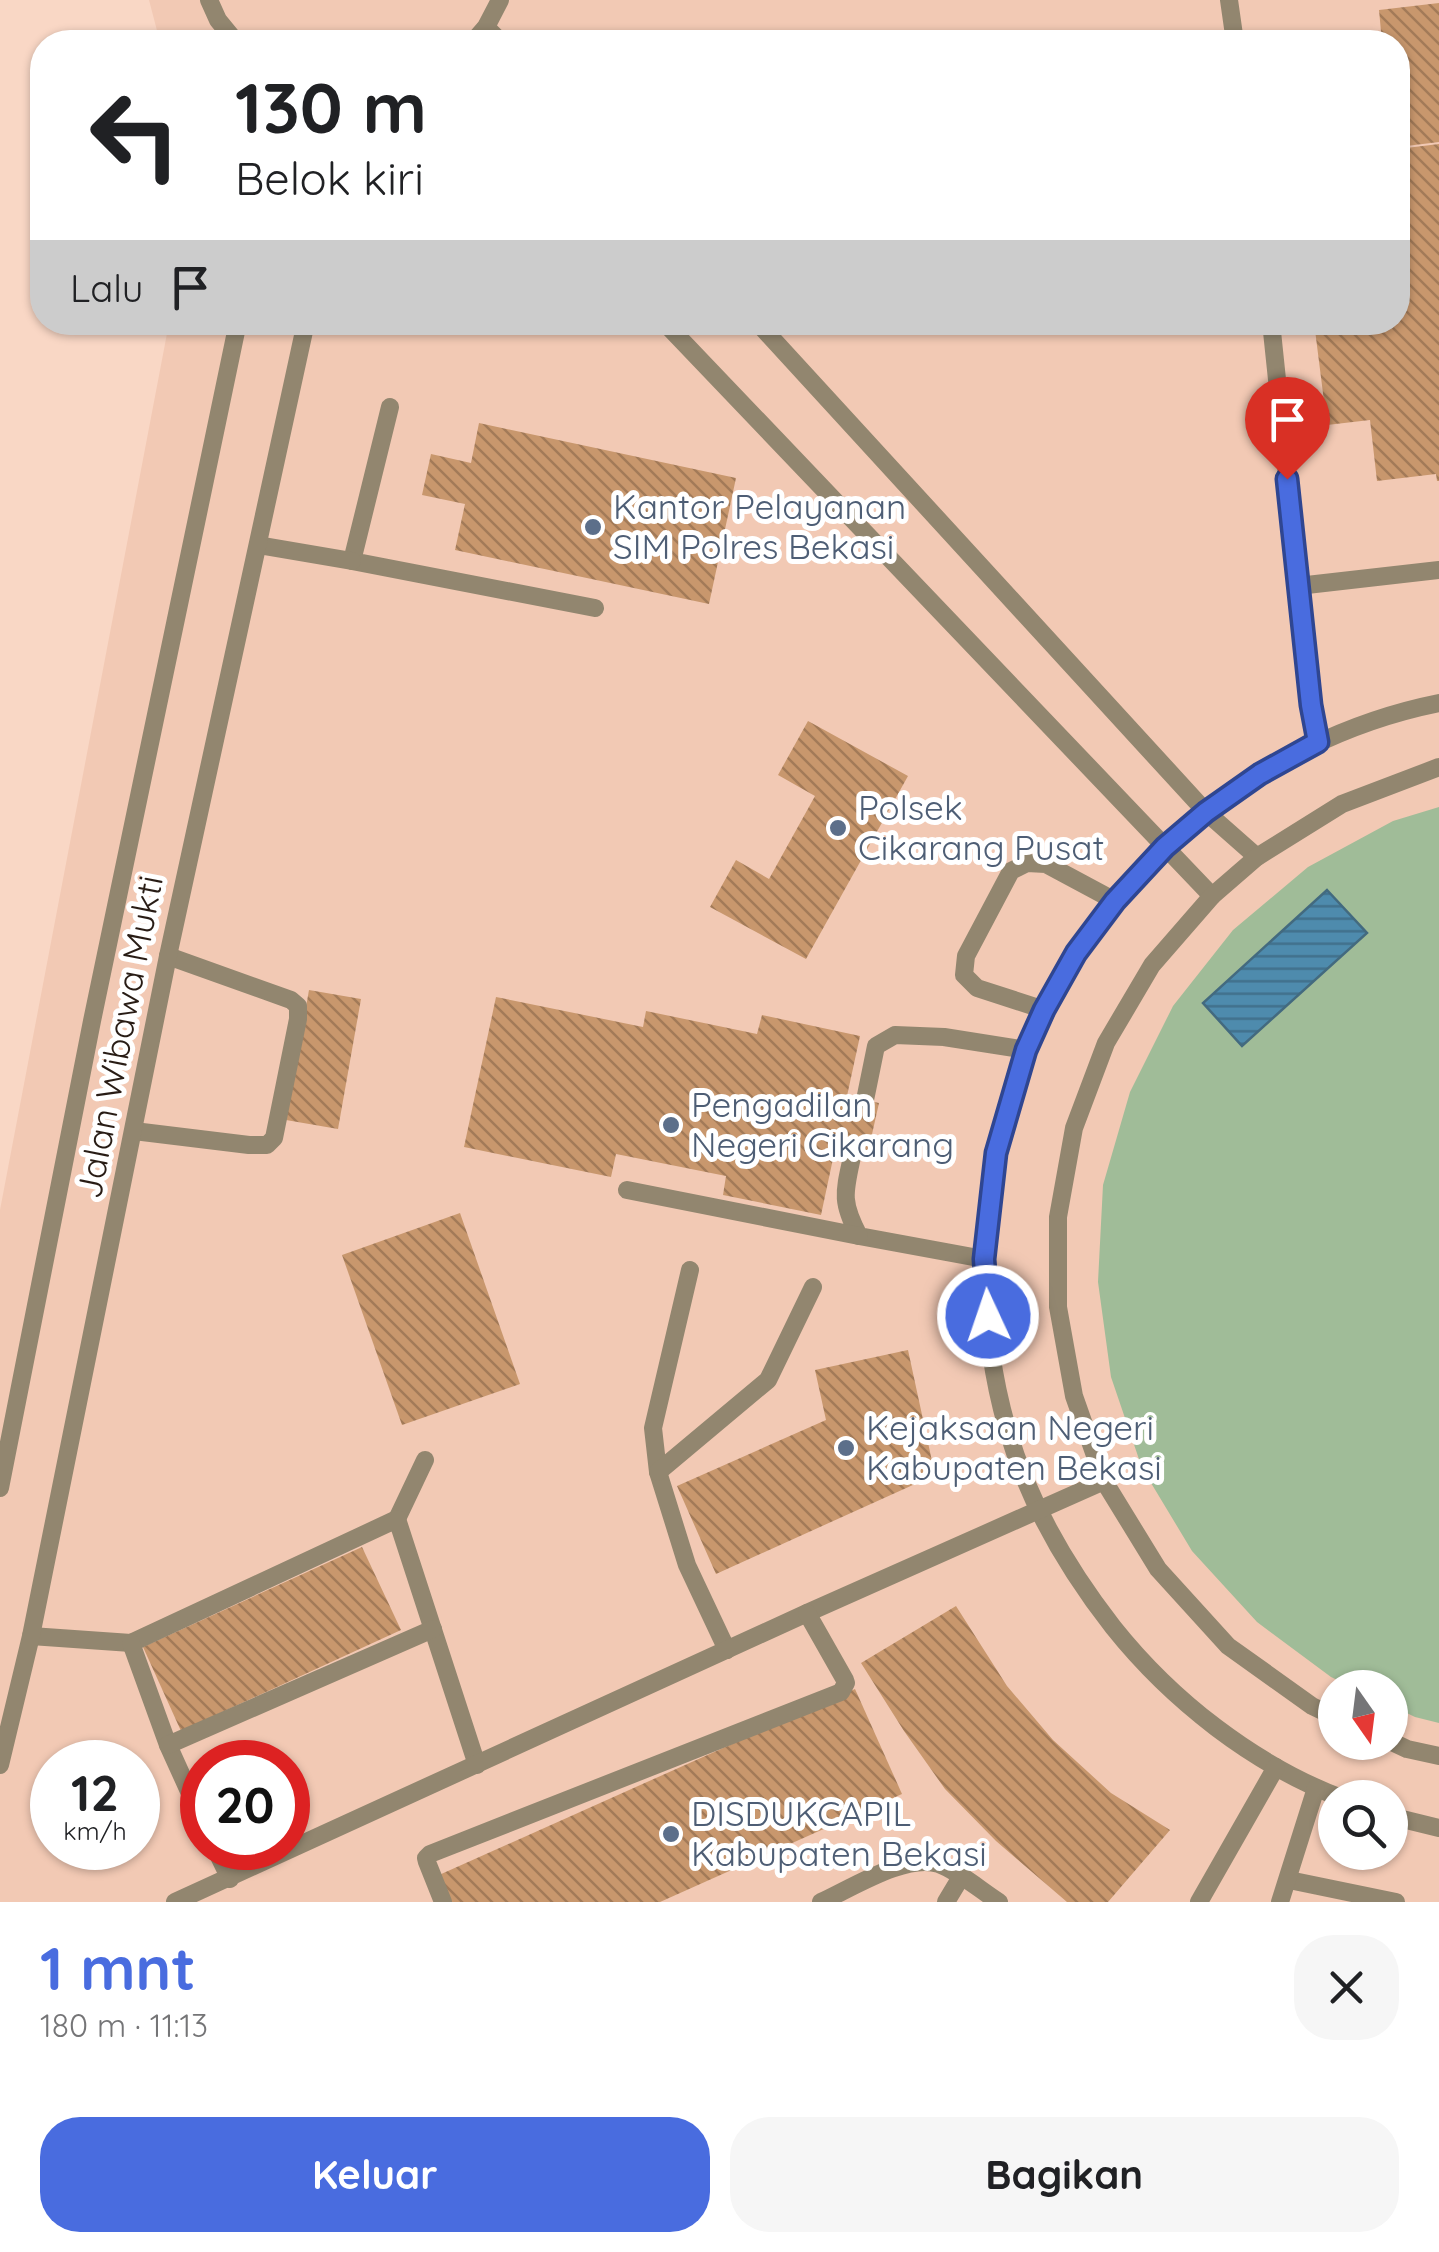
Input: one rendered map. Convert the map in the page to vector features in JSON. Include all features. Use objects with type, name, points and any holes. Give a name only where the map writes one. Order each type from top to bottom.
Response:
[{"type":"lane","points":[[209,0],[226,30]]},
{"type":"lane","points":[[482,30],[500,0]]},
{"type":"lane","points":[[1230,0],[1234,30]]},
{"type":"lane","points":[[486,26],[490,30]]},
{"type":"lane","name":"Jalan Wibawa Mukti","points":[[0,1488],[92,1021],[235,335]]},
{"type":"lane","name":"Jalan Wibawa Mukti","points":[[0,1764],[31,1636],[168,956],[303,335]]},
{"type":"lane","points":[[676,335],[1212,896]]},
{"type":"lane","points":[[770,335],[1206,812],[1257,857]]},
{"type":"lane","points":[[1272,335],[1318,742]]},
{"type":"lane","points":[[352,561],[390,407]]},
{"type":"lane","points":[[258,545],[595,608]]},
{"type":"lane","points":[[1298,586],[1439,570]]},
{"type":"lane","points":[[1280,1902],[1316,1788],[1276,1767],[1202,1717],[1137,1657],[1082,1587],[1038,1509],[1007,1429],[990,1345],[984,1259],[996,1153],[1026,1050],[1044,1010],[1076,953],[1115,901],[1165,847],[1260,774],[1318,742],[1407,709],[1439,703]]},
{"type":"lane","points":[[1318,1709],[1228,1646],[1158,1569],[1104,1481],[1074,1396],[1058,1307],[1058,1217],[1074,1128],[1106,1043],[1152,965],[1212,896],[1257,857],[1342,804],[1439,767]]},
{"type":"lane","points":[[1044,1010],[977,988],[964,975],[966,956],[1010,871],[1027,863],[1046,864],[1115,901]]},
{"type":"lane","points":[[134,1131],[267,1145],[271,1142],[299,1012],[291,1000],[168,956]]},
{"type":"lane","points":[[865,1100],[876,1046],[896,1035],[944,1036],[1026,1050]]},
{"type":"lane","points":[[852,1157],[845,1190],[846,1212],[859,1236]]},
{"type":"lane","points":[[628,1190],[984,1259]]},
{"type":"lane","points":[[690,1270],[653,1428],[658,1472],[687,1566],[727,1650]]},
{"type":"lane","points":[[658,1472],[768,1380],[813,1287]]},
{"type":"lane","points":[[31,1636],[131,1643],[397,1519],[425,1460]]},
{"type":"lane","points":[[175,1902],[1104,1481]]},
{"type":"lane","points":[[397,1519],[477,1764]]},
{"type":"lane","points":[[443,1902],[426,1858],[430,1854],[842,1692],[845,1680],[807,1613]]},
{"type":"lane","points":[[168,1745],[432,1630]]},
{"type":"lane","points":[[131,1643],[180,1771]]},
{"type":"lane","points":[[1408,1748],[1439,1756]]},
{"type":"lane","points":[[1199,1902],[1276,1767]]},
{"type":"lane","points":[[1408,1820],[1439,1828]]},
{"type":"lane","points":[[821,1902],[892,1868],[920,1860],[941,1865],[999,1902]]},
{"type":"lane","points":[[226,1870],[230,1878]]},
{"type":"lane","points":[[946,1902],[961,1878]]},
{"type":"lane","points":[[1289,1880],[1396,1902]]},
{"type":"shaded area","points":[[149,0],[1439,0],[1439,1902],[0,1902],[0,1210],[167,335],[1410,335],[1410,30],[157,30]]},
{"type":"green space","points":[[1439,807],[1439,1723],[1408,1714],[1408,1670],[1322,1670],[1257,1622],[1192,1551],[1142,1468],[1111,1377],[1098,1282],[1103,1185],[1130,1092],[1173,1006],[1233,930],[1308,867],[1393,821]]},
{"type":"water","points":[[1327,890],[1367,933],[1242,1046],[1203,1003]]},
{"type":"building","points":[[1439,3],[1439,142],[1410,146],[1410,30],[1381,30],[1379,10]]},
{"type":"building","points":[[1439,144],[1439,481],[1436,474],[1377,481],[1370,420],[1327,425],[1316,335],[1410,335],[1410,148]]},
{"type":"building","name":"Kantor Pelayanan SIM Polres Bekasi","points":[[479,423],[736,478],[709,604],[455,550],[465,504],[422,495],[431,454],[471,463]]},
{"type":"building","name":"Polsek Cikarang Pusat","points":[[808,721],[908,776],[806,959],[710,907],[736,860],[769,879],[815,796],[778,775]]},
{"type":"building","points":[[309,990],[361,999],[338,1129],[286,1120]]},
{"type":"building","name":"Pengadilan Negeri Cikarang","points":[[496,997],[643,1027],[646,1011],[757,1034],[762,1015],[860,1036],[847,1096],[879,1103],[866,1161],[834,1154],[821,1215],[723,1195],[726,1176],[616,1154],[611,1177],[464,1147]]},
{"type":"building","points":[[460,1213],[520,1384],[402,1425],[342,1255]]},
{"type":"building","name":"Kejaksaan Negeri Kabupaten Bekasi","points":[[908,1350],[935,1475],[716,1574],[677,1486],[826,1420],[815,1370]]},
{"type":"building","points":[[362,1547],[401,1630],[181,1731],[143,1647]]},
{"type":"building","points":[[956,1606],[1007,1686],[1053,1740],[1111,1793],[1170,1830],[1108,1902],[1067,1902],[996,1841],[945,1789],[861,1663]]},
{"type":"building","name":"DISDUKCAPIL Kabupaten Bekasi","points":[[855,1689],[902,1794],[660,1902],[451,1902],[439,1875]]},
{"type":"place","name":"Kantor Pelayanan SIM Polres Bekasi","points":[[593,527]]},
{"type":"place","name":"Polsek Cikarang Pusat","points":[[838,828]]},
{"type":"place","name":"Pengadilan Negeri Cikarang","points":[[671,1125]]},
{"type":"place","name":"Kejaksaan Negeri Kabupaten Bekasi","points":[[846,1448]]},
{"type":"place","name":"DISDUKCAPIL Kabupaten Bekasi","points":[[671,1834]]},
{"type":"route","points":[[988,1316],[984,1259],[996,1153],[1026,1050],[1076,953],[1115,901],[1165,847],[1260,774],[1318,742],[1287,479]]}]
